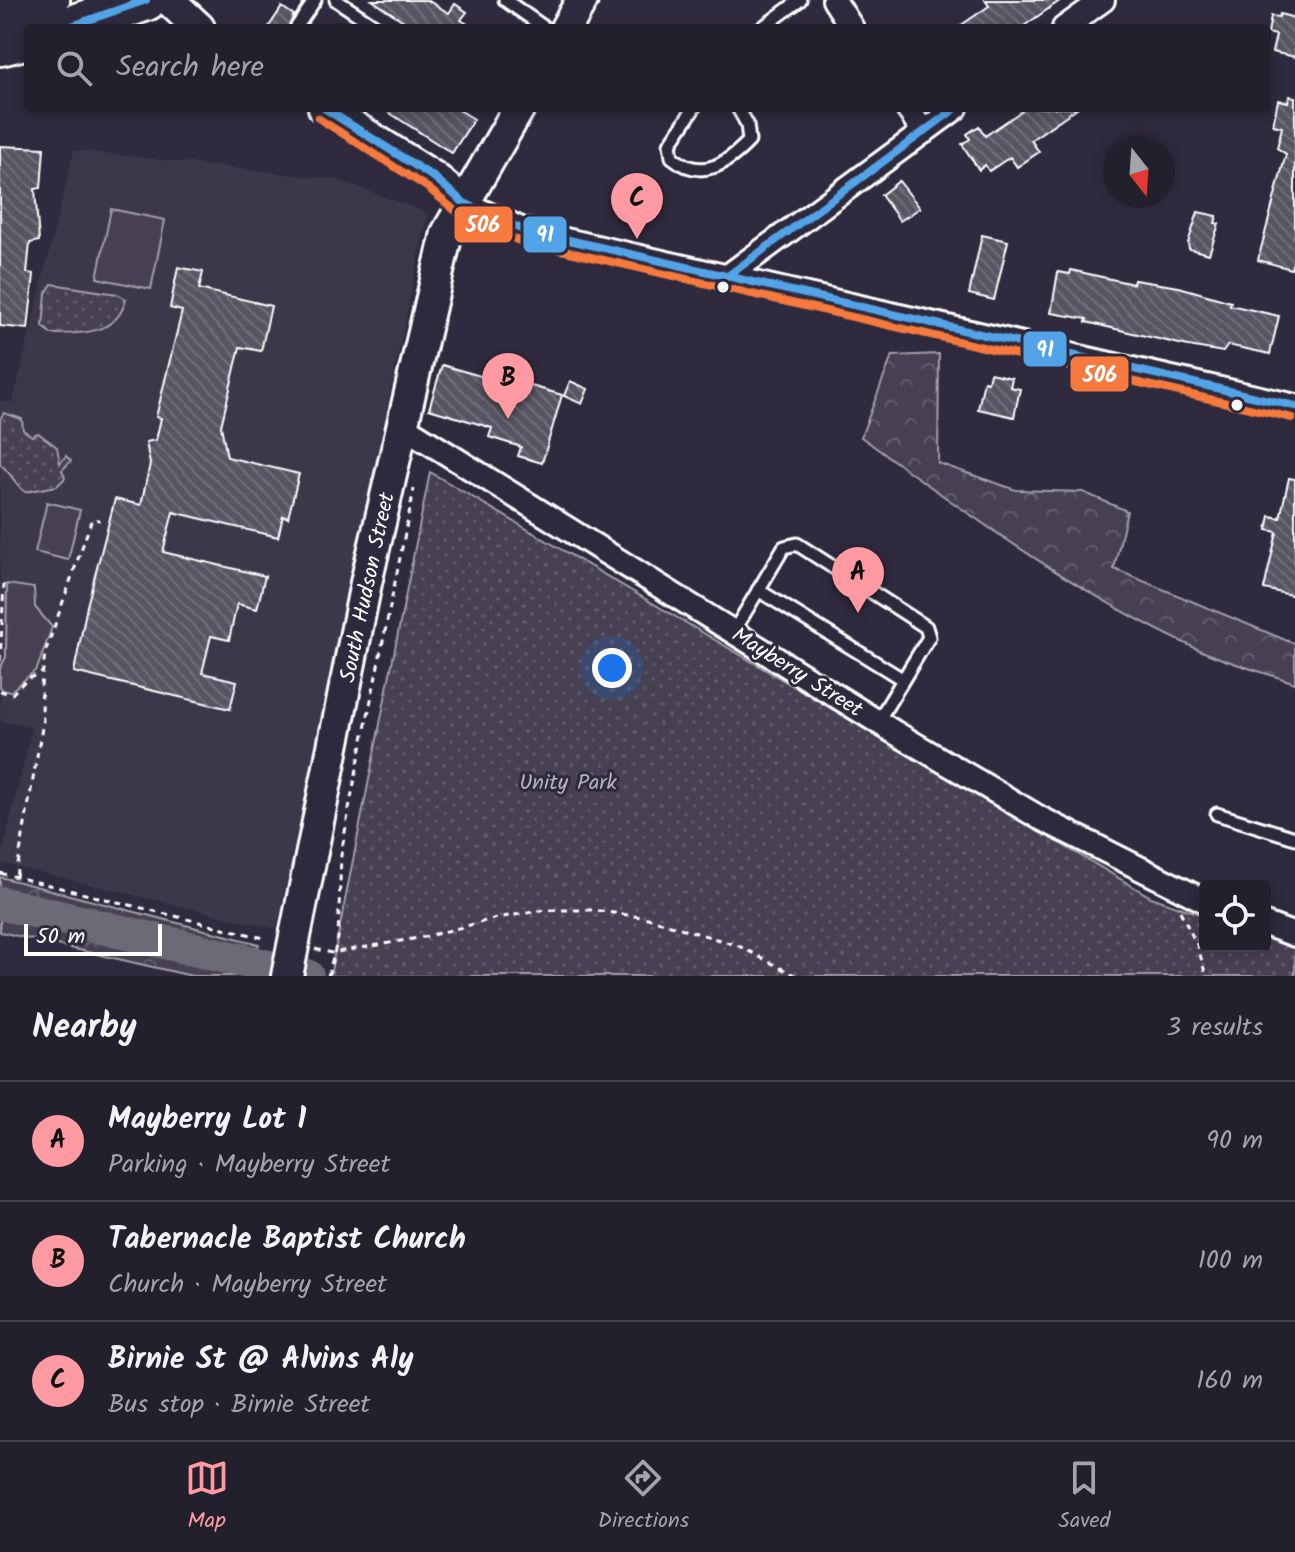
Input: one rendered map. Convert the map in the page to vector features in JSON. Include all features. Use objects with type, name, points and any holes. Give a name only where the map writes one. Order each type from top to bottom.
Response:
[{"type":"highway","points":[[0,11],[49,0]]},
{"type":"highway","points":[[77,24],[146,0]]},
{"type":"highway","points":[[0,45],[24,39]]},
{"type":"street","points":[[169,0],[195,24]]},
{"type":"street","points":[[568,24],[582,0]]},
{"type":"street","points":[[834,0],[849,24]]},
{"type":"street","points":[[1069,24],[1093,3]]},
{"type":"street","points":[[330,112],[435,178],[464,203],[521,229],[725,278],[1294,401]]},
{"type":"street","name":"South Hudson Street","points":[[290,960],[401,425],[447,233],[512,112]]},
{"type":"street","points":[[910,112],[924,132]]},
{"type":"street","points":[[725,278],[951,112]]},
{"type":"street","name":"Mayberry Street","points":[[401,425],[1040,818],[1199,898]]},
{"type":"street","points":[[1271,926],[1295,935]]},
{"type":"lane","points":[[299,24],[315,0]]},
{"type":"lane","points":[[336,0],[372,24]]},
{"type":"lane","points":[[505,0],[539,24]]},
{"type":"lane","points":[[767,24],[800,0]]},
{"type":"lane","points":[[691,112],[670,144],[672,157],[685,168],[707,170],[731,160],[749,141],[747,124],[740,112]]},
{"type":"lane","points":[[734,631],[784,547],[797,544],[926,627],[929,637],[878,721]]},
{"type":"lane","points":[[758,590],[902,679]]},
{"type":"lane","points":[[1217,814],[1295,838]]},
{"type":"path","points":[[328,976],[338,938],[341,855],[350,803],[416,476]]},
{"type":"path","points":[[16,877],[43,722],[45,653],[71,588],[84,535],[92,519],[100,520]]},
{"type":"path","points":[[0,661],[4,584]]},
{"type":"path","points":[[0,691],[12,694],[27,679],[43,672]]},
{"type":"path","points":[[0,873],[290,960]]},
{"type":"path","points":[[1178,908],[1198,947],[1206,976]]},
{"type":"path","points":[[332,953],[424,937],[497,918],[545,910],[593,910],[648,918],[739,946],[796,976]]},
{"type":"shaded area","points":[[74,150],[339,180],[428,213],[277,929],[0,863],[32,728],[0,721],[0,401],[13,402]]},
{"type":"green space","points":[[111,209],[165,220],[151,289],[97,278]]},
{"type":"green space","points":[[52,284],[117,294],[126,299],[122,311],[106,326],[73,334],[51,334],[43,326],[46,293]]},
{"type":"green space","points":[[939,354],[938,463],[1016,490],[1083,492],[1127,511],[1114,569],[1295,644],[1295,683],[1197,649],[1109,604],[1024,551],[861,437],[892,356]]},
{"type":"green space","points":[[4,413],[22,419],[23,430],[32,436],[38,433],[57,447],[60,463],[66,456],[71,461],[62,470],[65,478],[57,486],[25,492],[0,464],[0,419]]},
{"type":"green space","name":"Unity Park","points":[[430,472],[1151,897],[1199,914],[1199,952],[1271,952],[1271,940],[1295,948],[1295,976],[330,976]]},
{"type":"green space","points":[[47,502],[80,510],[68,560],[35,552]]},
{"type":"green space","points":[[7,584],[34,588],[35,607],[52,627],[37,669],[11,691],[0,687],[0,668],[6,657]]},
{"type":"green space","points":[[0,877],[259,944],[250,976],[192,976],[0,932]]},
{"type":"building","points":[[372,0],[427,0],[449,13],[455,4],[467,12],[461,20],[468,24],[408,24]]},
{"type":"building","points":[[985,0],[1061,0],[1027,24],[963,24],[989,6]]},
{"type":"building","points":[[282,7],[294,15],[290,24],[271,24]]},
{"type":"building","points":[[1280,14],[1295,18],[1295,57],[1272,52],[1276,35],[1271,34],[1271,16],[1279,17]]},
{"type":"building","points":[[1289,96],[1295,97],[1295,255],[1291,269],[1258,260],[1286,154],[1277,148],[1282,127],[1273,125],[1278,100],[1288,102]]},
{"type":"building","points":[[388,112],[463,112],[474,119],[452,153]]},
{"type":"building","points":[[1020,112],[1071,112],[1031,140],[1039,152],[1017,167],[1010,157],[989,171],[985,165],[979,170],[962,144],[970,139],[967,134],[979,126],[985,136]]},
{"type":"building","points":[[0,146],[44,148],[41,188],[35,189],[39,241],[30,243],[27,273],[34,274],[28,329],[0,326]]},
{"type":"building","points":[[899,181],[920,208],[900,221],[881,195]]},
{"type":"building","points":[[1198,212],[1217,216],[1215,223],[1219,224],[1209,254],[1189,249]]},
{"type":"building","points":[[982,235],[1008,241],[994,300],[969,294]]},
{"type":"building","points":[[178,267],[203,272],[199,289],[271,306],[261,351],[240,347],[221,426],[227,457],[299,474],[288,518],[283,516],[278,537],[173,512],[163,552],[265,576],[257,609],[237,604],[229,640],[211,636],[202,673],[237,681],[230,709],[74,672],[87,606],[115,499],[141,505],[150,464],[146,442],[156,440],[161,418],[156,417],[182,311],[170,308]]},
{"type":"building","points":[[1071,270],[1133,284],[1134,280],[1179,287],[1231,302],[1230,305],[1279,316],[1270,354],[1228,345],[1223,352],[1188,346],[1086,322],[1087,319],[1051,313],[1058,272],[1070,274]]},
{"type":"building","points":[[442,365],[505,383],[510,367],[524,372],[521,383],[562,395],[542,463],[518,456],[521,447],[489,437],[492,428],[429,409]]},
{"type":"building","points":[[990,373],[1012,378],[1010,387],[1020,389],[1014,417],[978,409],[984,381],[988,382]]},
{"type":"building","points":[[570,381],[588,389],[582,404],[564,396]]},
{"type":"building","points":[[1289,478],[1295,479],[1295,596],[1264,589],[1277,532],[1267,530],[1270,516],[1280,518]]},
{"type":"waterway","points":[[0,903],[307,976]]},
{"type":"transit line","name":"9I","points":[[77,24],[146,0]]},
{"type":"transit line","name":"9I","points":[[330,112],[435,178],[464,203],[521,229],[1295,406]]},
{"type":"transit line","name":"9I","points":[[725,278],[951,112]]},
{"type":"transit line","name":"506","points":[[318,118],[428,188],[458,213],[517,240],[1292,418]]},
{"type":"place","name":"Birnie St @ Alvins Aly","points":[[637,239]]},
{"type":"place","name":"Tabernacle Baptist Church","points":[[508,419]]},
{"type":"place","name":"Mayberry Lot 1","points":[[858,613]]}]
